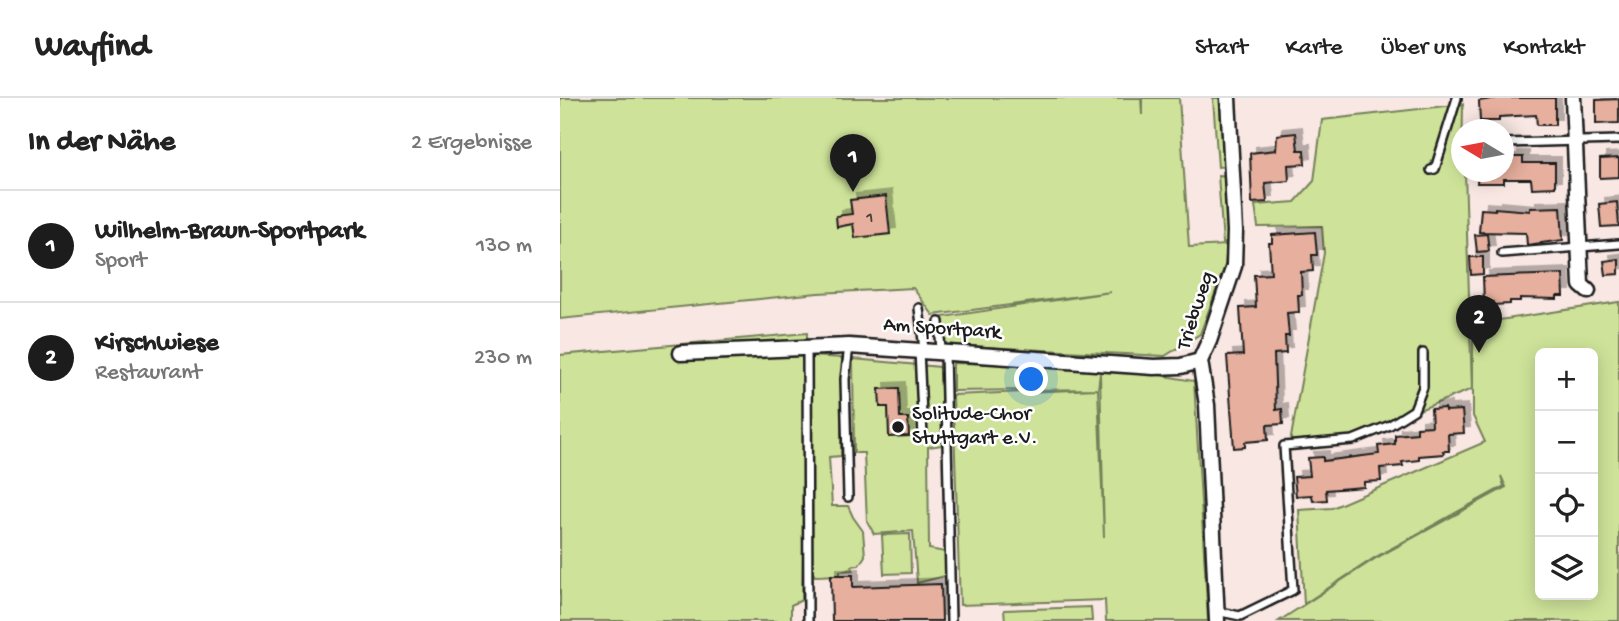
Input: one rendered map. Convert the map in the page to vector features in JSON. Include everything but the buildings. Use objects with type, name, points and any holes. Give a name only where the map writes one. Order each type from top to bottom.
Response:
[{"type":"street","name":"Triebweg","points":[[1217,616],[1207,405],[1200,361],[1234,266],[1235,231],[1228,98]]},
{"type":"street","points":[[1573,98],[1581,285],[1588,291]]},
{"type":"street","name":"Am Sportpark","points":[[681,353],[849,346],[1154,367],[1181,366],[1200,361]]},
{"type":"lane","points":[[1431,170],[1435,169],[1457,98]]},
{"type":"lane","points":[[1514,144],[1619,140]]},
{"type":"lane","points":[[1502,253],[1619,244]]},
{"type":"lane","points":[[919,307],[923,436]]},
{"type":"lane","points":[[939,322],[943,351],[951,621]]},
{"type":"lane","points":[[848,497],[845,379],[849,346]]},
{"type":"lane","points":[[807,347],[808,621]]},
{"type":"lane","points":[[1217,616],[1240,616],[1293,590],[1284,446],[1353,440],[1390,425],[1414,410],[1423,387],[1423,353]]},
{"type":"green space","points":[[560,98],[1141,98],[1142,115],[1142,98],[1179,98],[1189,247],[1227,245],[1225,266],[1200,334],[1165,356],[945,345],[943,317],[1111,292],[933,315],[913,288],[818,293],[560,319]]},
{"type":"green space","points":[[1213,98],[1222,98],[1227,166],[1218,167]]},
{"type":"green space","points":[[1463,104],[1463,119],[1451,119],[1451,182],[1465,182],[1472,389],[1351,437],[1290,443],[1324,253],[1322,226],[1258,227],[1255,205],[1295,202],[1314,181],[1322,120]]},
{"type":"green space","points":[[1218,175],[1228,176],[1231,244],[1223,243]]},
{"type":"green space","points":[[1619,302],[1619,621],[1279,621],[1376,558],[1506,487],[1501,476],[1504,486],[1374,558],[1304,604],[1299,510],[1332,508],[1485,442],[1473,416],[1473,324]]},
{"type":"green space","points":[[807,333],[802,600],[791,605],[791,621],[560,621],[560,355]]},
{"type":"green space","points":[[812,356],[842,358],[841,456],[829,457],[832,506],[848,506],[863,531],[865,556],[859,565],[852,566],[853,570],[840,571],[840,575],[815,576],[812,571]]},
{"type":"green space","points":[[853,359],[940,367],[943,445],[928,447],[929,549],[945,552],[945,576],[917,583],[913,531],[874,534],[867,521],[864,453],[854,453]]},
{"type":"green space","points":[[953,363],[1101,365],[1194,381],[1208,621],[1106,621],[1105,600],[960,605],[953,395],[1098,389],[953,391]],"holes":[[[1100,373],[1104,537],[1098,389]]]},
{"type":"green space","points":[[910,534],[911,573],[884,574],[882,535]]},
{"type":"green space","points":[[1091,607],[1092,621],[1005,621],[1004,610]]},
{"type":"place","name":"Wilhelm-Braun-Sportpark","points":[[853,192]]},
{"type":"place","name":"Kirschwiese","points":[[1479,353]]},
{"type":"place","name":"Solitude-Chor Stuttgart e.V.","points":[[898,427]]}]
